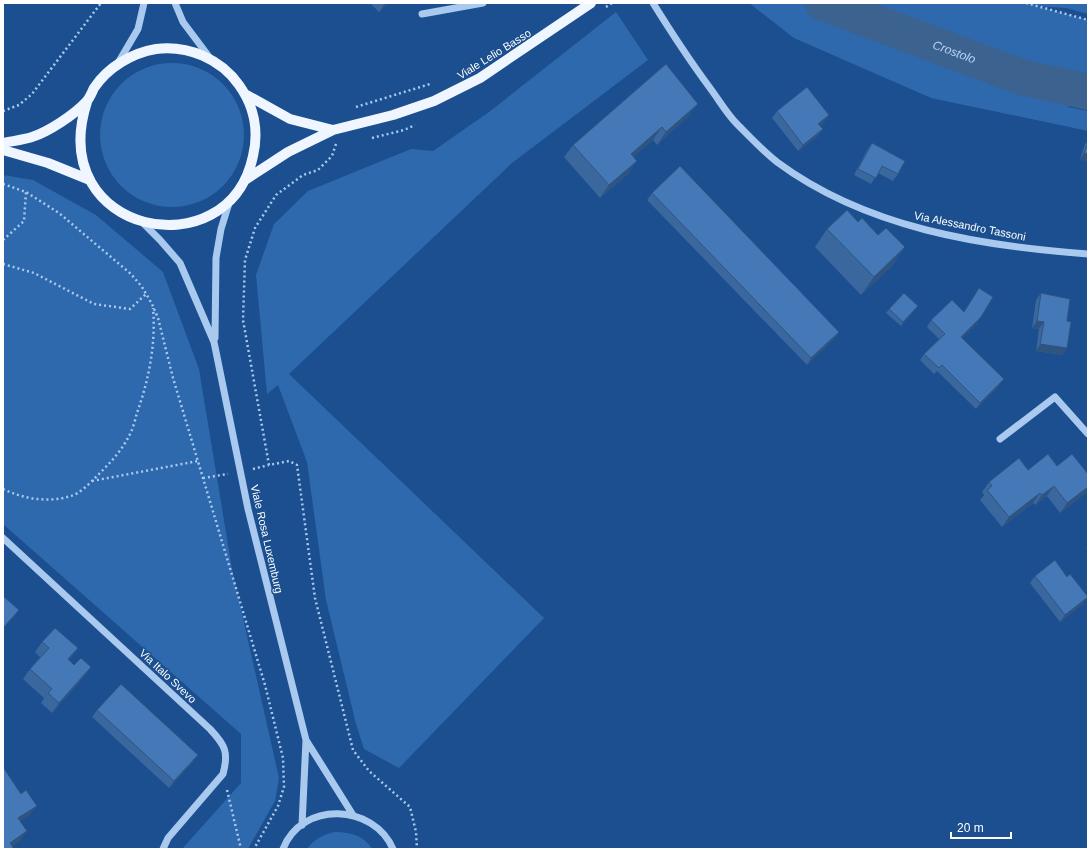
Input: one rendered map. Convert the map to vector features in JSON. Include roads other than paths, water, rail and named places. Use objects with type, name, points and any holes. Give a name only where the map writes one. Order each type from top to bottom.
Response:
[{"type":"main road","name":"Viale Lelio Basso","points":[[245,180],[288,152],[333,130],[387,117],[434,101],[480,78],[554,30],[591,3]]},
{"type":"main road","points":[[157,49],[185,50],[212,60],[231,75],[245,94],[252,110],[256,128],[256,146],[252,163],[245,180],[230,200],[217,210],[188,223],[157,225],[141,222],[117,210],[107,201],[90,180],[84,165],[80,138],[82,117],[87,102],[95,87],[118,64],[130,57],[157,49]]},
{"type":"main road","name":"Viale Lelio Basso","points":[[245,94],[290,119],[333,130]]},
{"type":"main road","points":[[3,143],[31,138],[46,132],[87,102]]},
{"type":"main road","points":[[3,150],[48,163],[90,180]]},
{"type":"street","points":[[118,64],[138,29],[144,3]]},
{"type":"street","points":[[175,3],[189,31],[212,60]]},
{"type":"street","points":[[422,14],[483,3]]},
{"type":"street","name":"Via Alessandro Tassoni","points":[[653,3],[695,68],[736,123],[776,161],[824,192],[854,206],[913,227],[1050,251],[1088,254]]},
{"type":"street","name":"Viale Rosa Luxemburg","points":[[214,342],[216,258],[221,229],[230,200]]},
{"type":"street","name":"Viale Rosa Luxemburg","points":[[141,222],[160,240],[180,263],[214,342],[248,508],[306,740],[302,825]]},
{"type":"street","points":[[1000,439],[1055,397],[1088,434]]},
{"type":"street","name":"Via Italo Svevo","points":[[3,538],[221,740],[226,750],[226,763],[223,774],[168,838],[163,849]]},
{"type":"street","name":"Viale Rosa Luxemburg","points":[[306,740],[353,815]]},
{"type":"street","points":[[283,849],[294,832],[302,825],[318,817],[335,813],[353,815],[364,819],[379,828],[397,849]]},
{"type":"street","points":[[390,842],[393,849]]},
{"type":"waterway","name":"Crostolo","points":[[823,3],[1021,77],[1088,92]]}]
